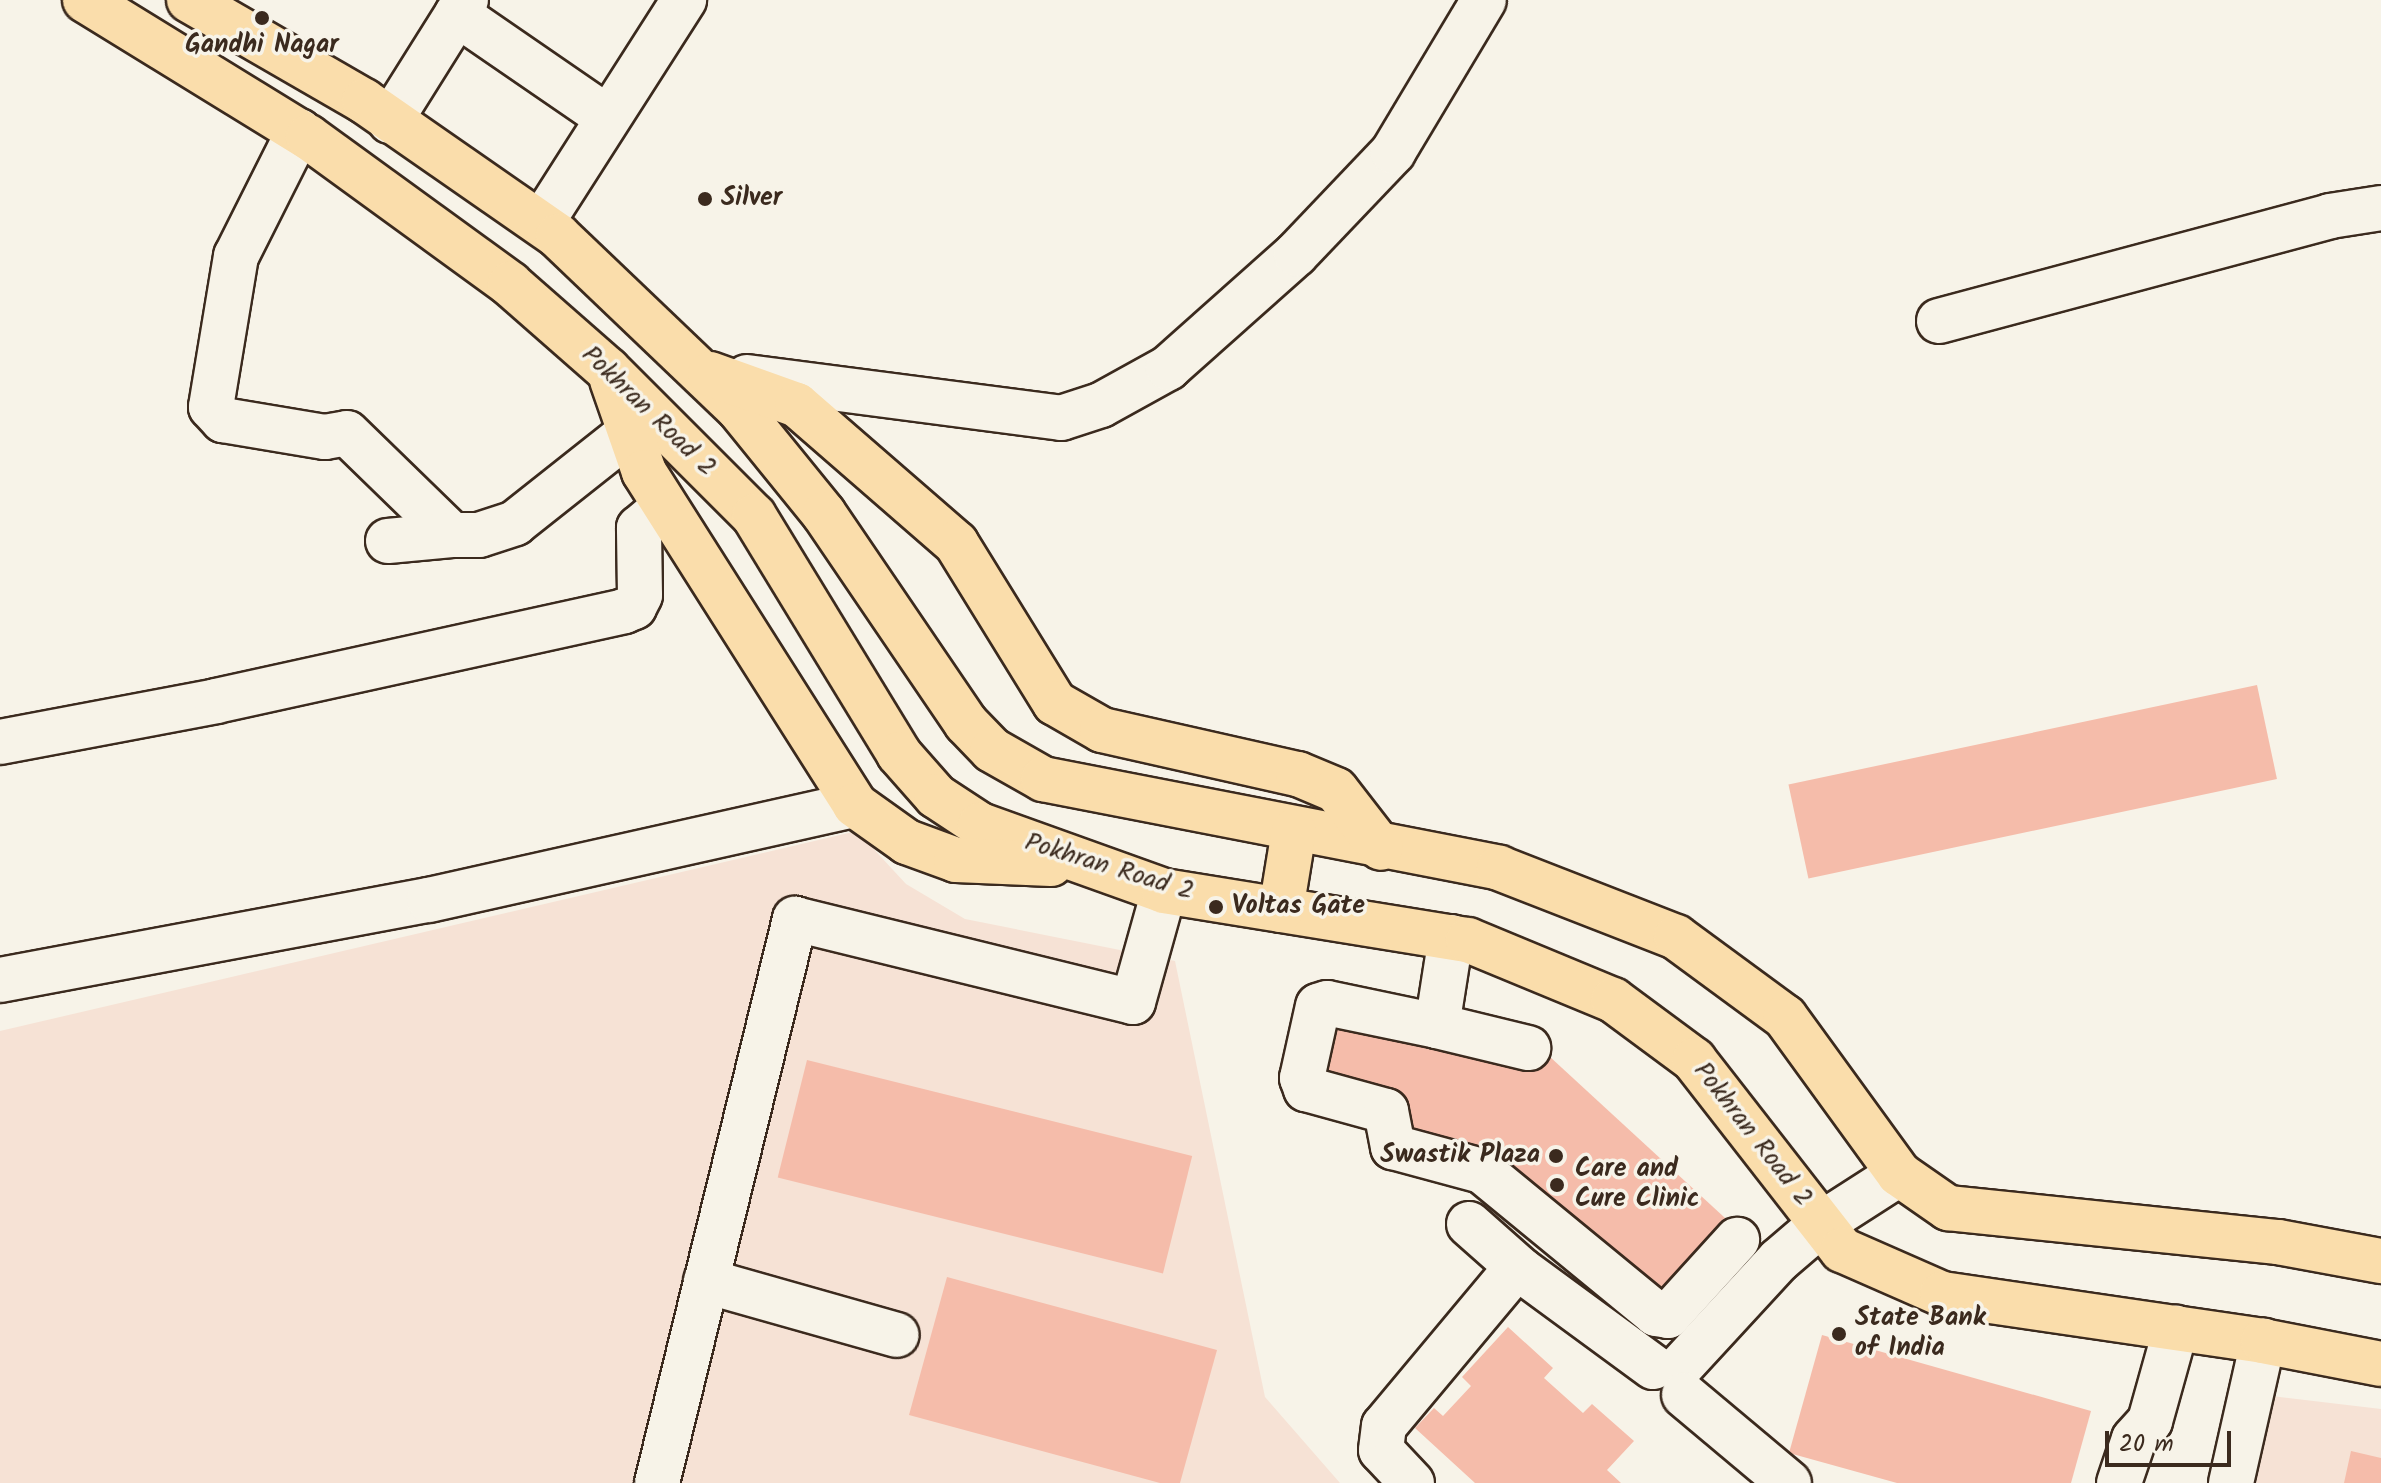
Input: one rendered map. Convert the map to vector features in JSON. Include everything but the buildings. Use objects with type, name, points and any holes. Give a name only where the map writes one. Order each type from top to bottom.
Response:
[{"type":"main road","name":"Pokhran Road 2","points":[[85,0],[299,131],[510,284],[608,370],[754,516],[899,754],[936,796],[980,825],[1164,891],[1451,937],[1613,1000],[1694,1060],[1842,1250],[1942,1294],[2263,1341],[2381,1364]]},
{"type":"main road","points":[[189,0],[390,121],[542,222],[738,408],[824,514],[966,723],[992,750],[1043,779],[1381,848],[1499,868],[1676,937],[1785,1017],[1899,1174],[1948,1208],[2278,1242],[2381,1261]]},
{"type":"main road","points":[[608,370],[630,432],[664,507],[696,549],[855,805],[907,842],[956,860],[1026,867],[1079,862]]},
{"type":"main road","points":[[698,371],[797,405],[918,507],[956,543],[1055,703],[1102,730],[1298,774],[1336,790],[1381,848]]},
{"type":"main road","points":[[1281,910],[1294,831]]},
{"type":"street","points":[[542,222],[684,0]]},
{"type":"street","points":[[698,371],[1061,418],[1101,405],[1168,368],[1296,254],[1393,152],[1484,0]]},
{"type":"street","points":[[390,121],[462,7],[607,117]]},
{"type":"street","points":[[299,131],[236,256],[211,407],[223,420],[325,437],[347,433],[452,535]]},
{"type":"street","points":[[1939,321],[2330,216],[2381,208]]},
{"type":"street","points":[[388,541],[479,535],[515,523],[630,432]]},
{"type":"street","points":[[0,742],[216,701],[624,611],[634,607],[640,595],[639,528],[664,507]]},
{"type":"street","points":[[0,980],[429,900],[855,805]]},
{"type":"street","points":[[657,1483],[795,919],[1133,1002],[1164,891]]},
{"type":"street","points":[[1437,1026],[1451,937]]},
{"type":"street","points":[[1528,1048],[1327,1003],[1318,1006],[1302,1078],[1306,1089],[1386,1111],[1393,1147],[1482,1171],[1656,1314],[1668,1316],[1737,1240]]},
{"type":"street","points":[[1673,1375],[1779,1260],[1821,1224],[1899,1174]]},
{"type":"street","points":[[1469,1224],[1517,1267],[1673,1375],[1789,1483]]},
{"type":"street","points":[[1412,1483],[1381,1450],[1384,1426],[1517,1267]]},
{"type":"street","points":[[706,1281],[897,1335]]},
{"type":"street","points":[[2119,1483],[2134,1439],[2150,1421],[2176,1328]]},
{"type":"street","points":[[2231,1483],[2263,1341]]},
{"type":"shaded area","points":[[857,831],[906,884],[965,919],[1175,961],[1265,1397],[1340,1483],[0,1483],[0,1031]]},
{"type":"shaded area","points":[[2230,1391],[2381,1409],[2381,1483],[2208,1483]]},
{"type":"place","name":"Gandhi Nagar","points":[[262,18]]},
{"type":"place","name":"Silver","points":[[705,199]]},
{"type":"place","name":"Voltas Gate","points":[[1216,907]]},
{"type":"place","name":"Swastik Plaza","points":[[1556,1156]]},
{"type":"place","name":"Care and Cure Clinic","points":[[1557,1185]]},
{"type":"place","name":"State Bank of India","points":[[1839,1334]]}]
